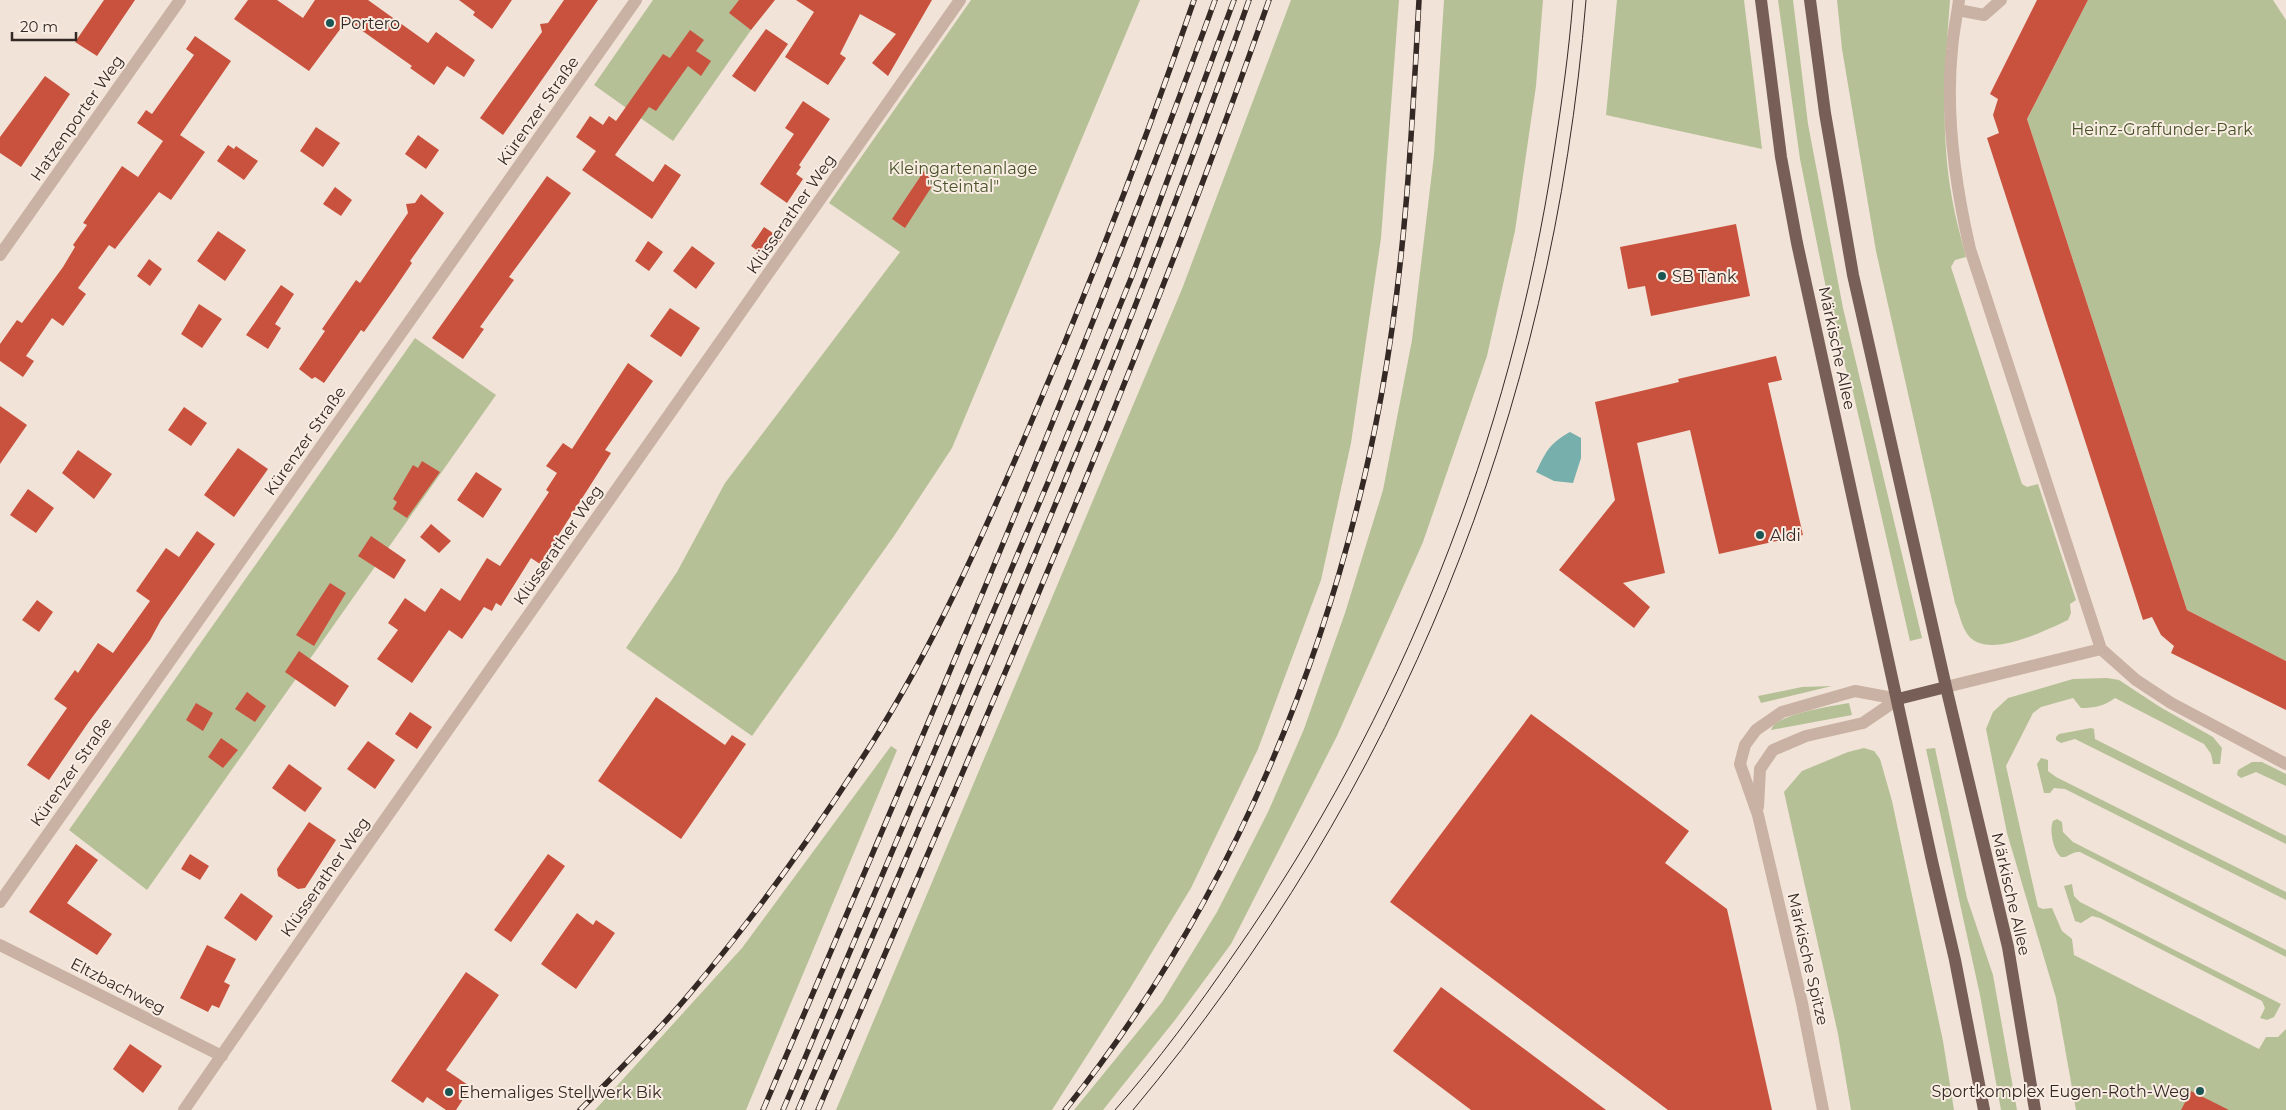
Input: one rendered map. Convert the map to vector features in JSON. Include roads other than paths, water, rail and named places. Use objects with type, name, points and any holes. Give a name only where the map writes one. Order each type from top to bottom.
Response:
[{"type":"main road","name":"Märkische Allee","points":[[1761,0],[1781,157],[1794,224],[1955,960],[1984,1110]]},
{"type":"main road","name":"Märkische Allee","points":[[1810,0],[1825,113],[1854,275],[1946,687],[2008,947],[2035,1110]]},
{"type":"main road","points":[[1898,699],[1946,687]]},
{"type":"street","name":"Hatzenporter Weg","points":[[2,246],[180,0]]},
{"type":"street","name":"Kürenzer Straße","points":[[0,902],[636,0]]},
{"type":"street","name":"Klüsserather Weg","points":[[184,1110],[344,877],[960,0]]},
{"type":"street","points":[[2001,0],[1984,15],[1959,5],[1952,49],[1950,100],[1952,140],[1961,207],[1970,249],[2101,649],[2136,680],[2171,703],[2286,764]]},
{"type":"street","points":[[1946,687],[2101,649]]},
{"type":"street","name":"Märkische Spitze","points":[[1823,1110],[1804,1012],[1758,815],[1740,764],[1745,745],[1756,730],[1782,712],[1855,691],[1898,699]]},
{"type":"street","name":"Märkische Spitze","points":[[1758,815],[1760,769],[1773,750],[1806,736],[1863,724],[1898,699]]},
{"type":"street","name":"Eltzbachweg","points":[[0,944],[222,1056]]},
{"type":"water","points":[[1570,432],[1581,438],[1581,458],[1573,483],[1554,481],[1536,472],[1549,448]]},
{"type":"tram line","points":[[1115,1110],[1162,1053],[1206,994],[1294,863],[1348,768],[1397,671],[1440,572],[1477,470],[1509,366],[1534,260],[1560,114],[1573,0]]},
{"type":"tram line","points":[[1133,1110],[1228,987],[1312,860],[1385,728],[1447,591],[1498,449],[1538,304],[1568,154],[1586,0]]},
{"type":"railway","points":[[580,1110],[673,1012],[736,937],[851,776],[895,706],[975,551],[1050,379],[1115,218],[1194,0]]},
{"type":"railway","points":[[763,1110],[939,697],[1054,420],[1163,141],[1215,0]]},
{"type":"railway","points":[[783,1110],[1049,480],[1132,276],[1234,0]]},
{"type":"railway","points":[[798,1110],[975,697],[1090,420],[1145,281],[1249,0]]},
{"type":"railway","points":[[818,1110],[995,697],[1110,420],[1165,281],[1269,0]]},
{"type":"railway","points":[[1065,1110],[1124,1031],[1177,949],[1225,862],[1267,773],[1304,681],[1335,588],[1361,493],[1389,348],[1402,249],[1419,0]]},
{"type":"place","name":"Portero","points":[[330,23]]},
{"type":"place","name":"SB Tank","points":[[1662,276]]},
{"type":"place","name":"Aldi","points":[[1760,535]]},
{"type":"place","name":"Sportkomplex Eugen-Roth-Weg","points":[[2200,1091]]},
{"type":"place","name":"Ehemaliges Stellwerk Bik","points":[[449,1092]]},
{"type":"park label","name":"Heinz-Graffunder-Park","points":[[2162,129]]},
{"type":"park label","name":"Kleingartenanlage \"Steintal\"","points":[[963,177]]}]
